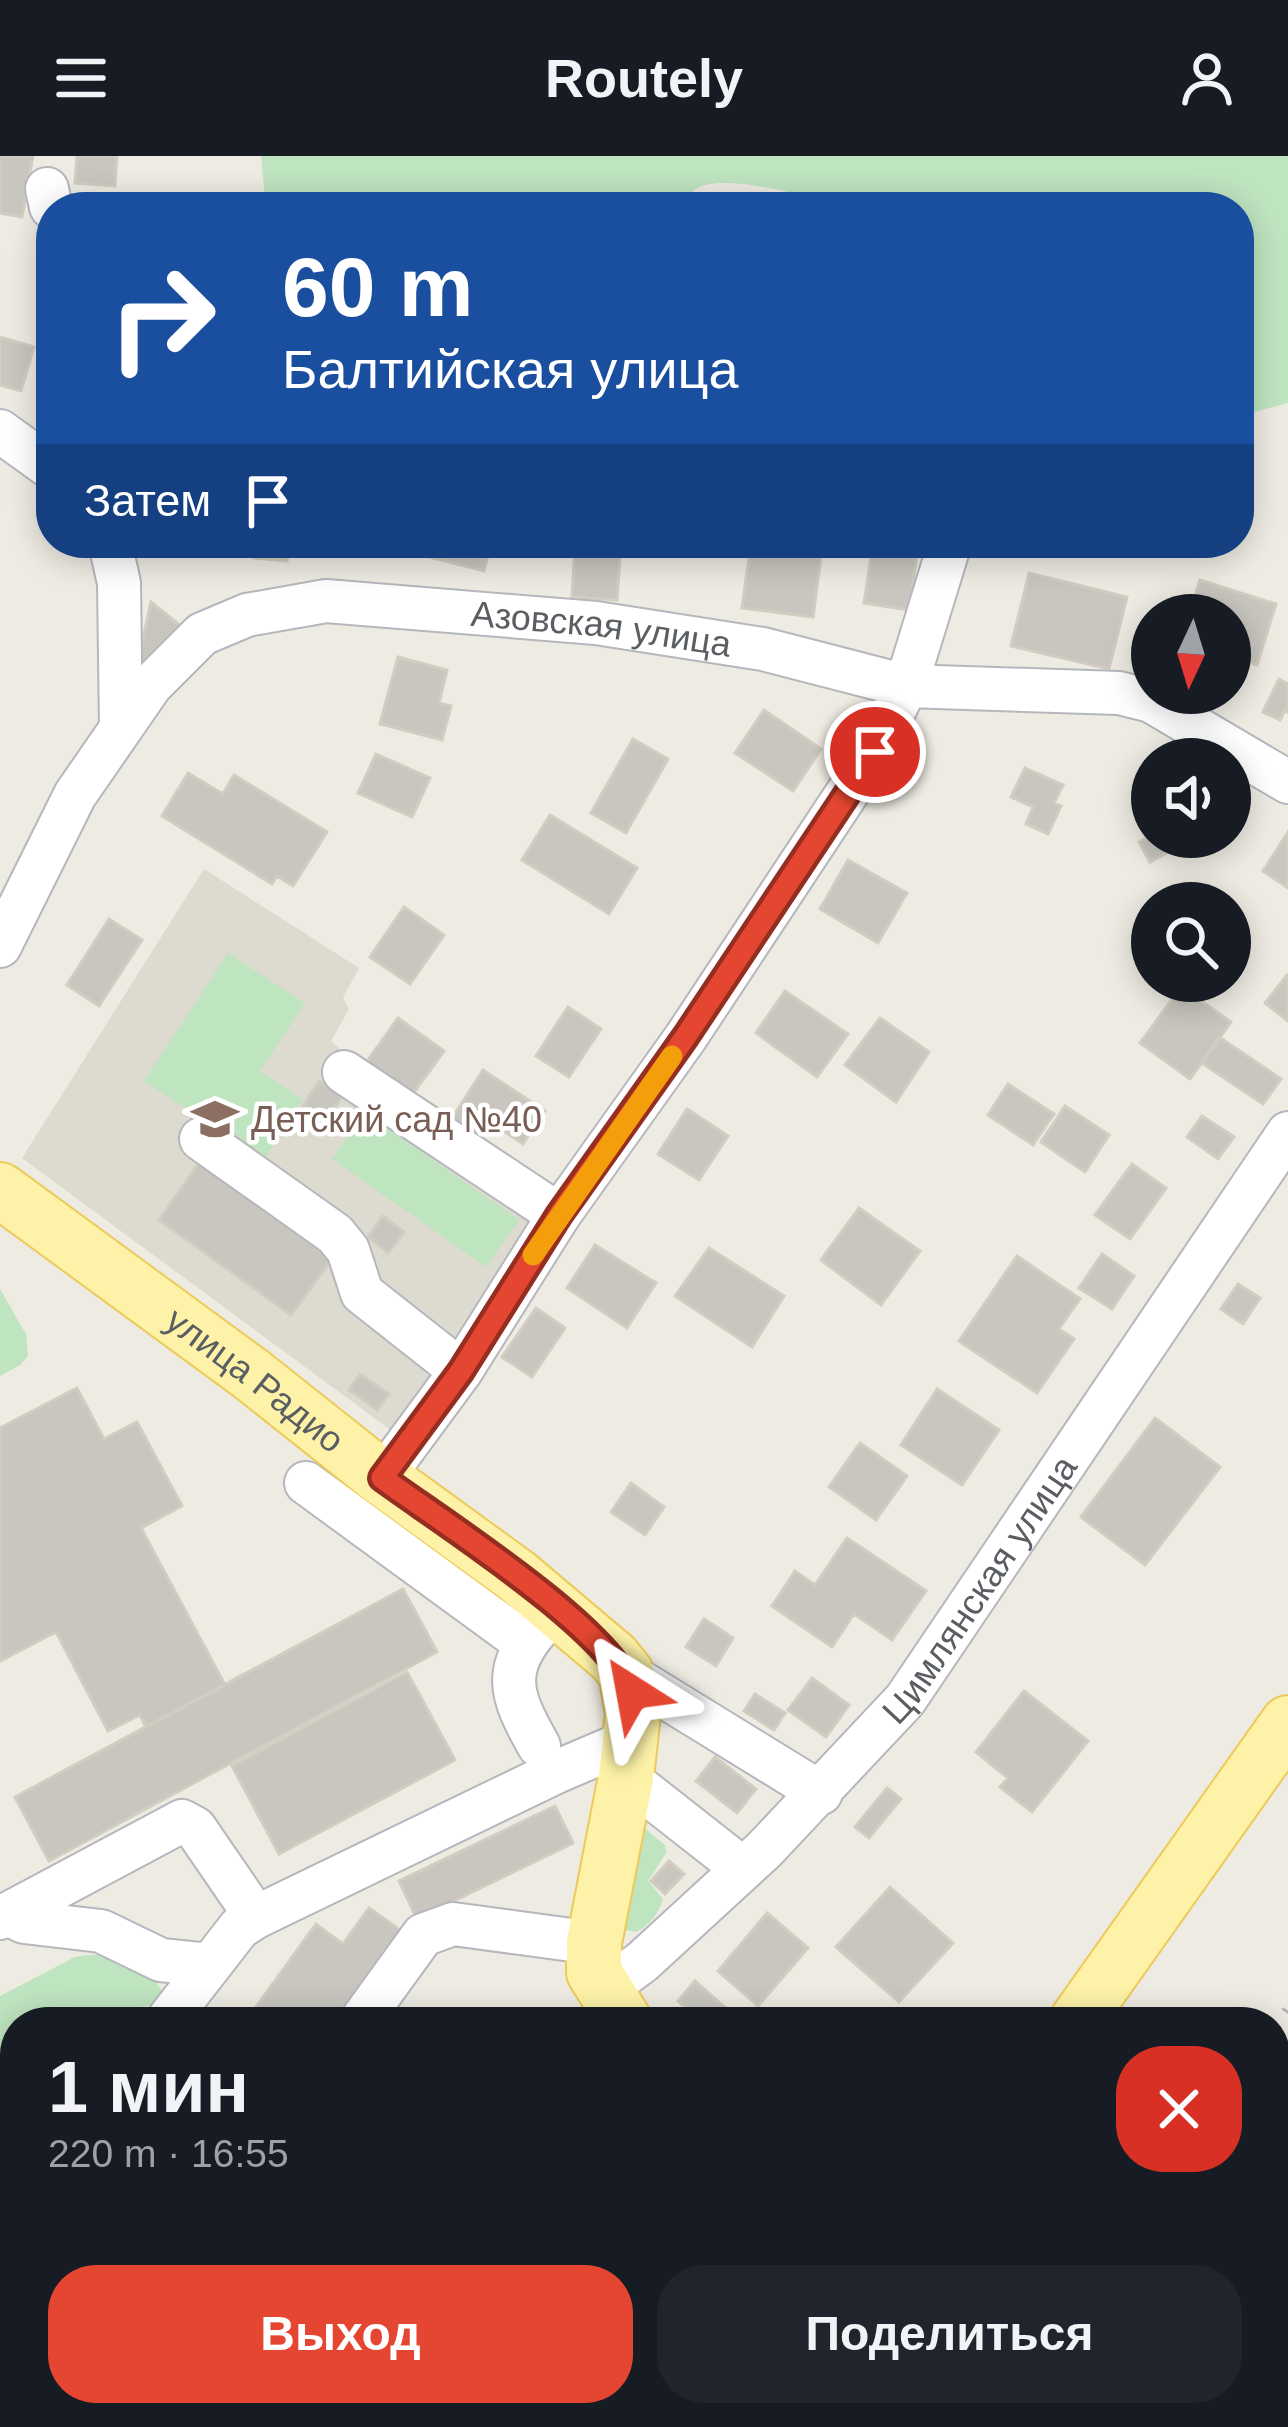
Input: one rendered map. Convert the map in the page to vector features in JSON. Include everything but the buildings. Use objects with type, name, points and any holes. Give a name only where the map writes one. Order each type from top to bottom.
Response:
[{"type":"main road","name":"улица Радио","points":[[0,1190],[251,1374],[382,1478],[541,1625],[590,1634],[626,1673]]},
{"type":"main road","points":[[608,1985],[632,1692],[626,1673]]},
{"type":"main road","points":[[1087,2007],[1288,1724]]},
{"type":"street","points":[[0,431],[36,455]]},
{"type":"street","points":[[113,558],[119,583],[121,728]]},
{"type":"street","points":[[382,1478],[461,1371],[559,1215],[686,1036],[875,752],[906,686],[945,558]]},
{"type":"street","name":"Азовская улица","points":[[0,946],[74,795],[151,685],[202,634],[247,615],[326,601],[596,623],[763,650],[906,686],[1119,692],[1151,701],[1288,782]]},
{"type":"street","points":[[344,1072],[559,1215]]},
{"type":"street","name":"Цимлянская улица","points":[[608,1985],[642,1962],[821,1793],[905,1700],[1288,1133]]},
{"type":"street","points":[[201,1139],[335,1234],[348,1250],[362,1293],[461,1371]]},
{"type":"street","points":[[306,1483],[541,1625],[512,1682],[517,1706],[539,1746]]},
{"type":"street","points":[[626,1673],[821,1793]]},
{"type":"street","points":[[178,2007],[239,1928],[256,1916],[556,1772],[628,1759],[742,1868]]},
{"type":"street","points":[[4,1916],[182,1821],[195,1828],[256,1916]]},
{"type":"street","points":[[4,1916],[101,1931],[160,1960],[209,1966]]},
{"type":"street","points":[[371,2007],[423,1935],[453,1924],[608,1985]]},
{"type":"shaded area","name":"Детский сад №40","points":[[204,869],[359,968],[343,998],[349,1009],[331,1041],[539,1227],[400,1437],[22,1158]]},
{"type":"green space","points":[[261,156],[1288,156],[1288,403],[1254,412],[1254,192],[788,192],[728,183],[692,192],[265,192]]},
{"type":"green space","points":[[228,953],[305,1003],[260,1071],[303,1100],[265,1158],[144,1081]]},
{"type":"green space","points":[[365,1112],[519,1220],[486,1267],[332,1159]]},
{"type":"green space","points":[[0,1289],[26,1334],[28,1356],[0,1376]]},
{"type":"green space","points":[[636,1821],[665,1845],[666,1853],[648,1881],[663,1899],[650,1922],[636,1932],[618,1928]]},
{"type":"green space","points":[[101,1955],[156,1982],[162,1991],[158,2004],[0,2007],[0,1996],[75,1957]]},
{"type":"slow traffic","points":[[533,1255],[672,1056]]},
{"type":"place","name":"Детский сад №40","points":[[215,1119]]},
{"type":"route","points":[[632,1692],[626,1673],[590,1634],[382,1478],[461,1371],[559,1215],[686,1036],[875,752]]}]
